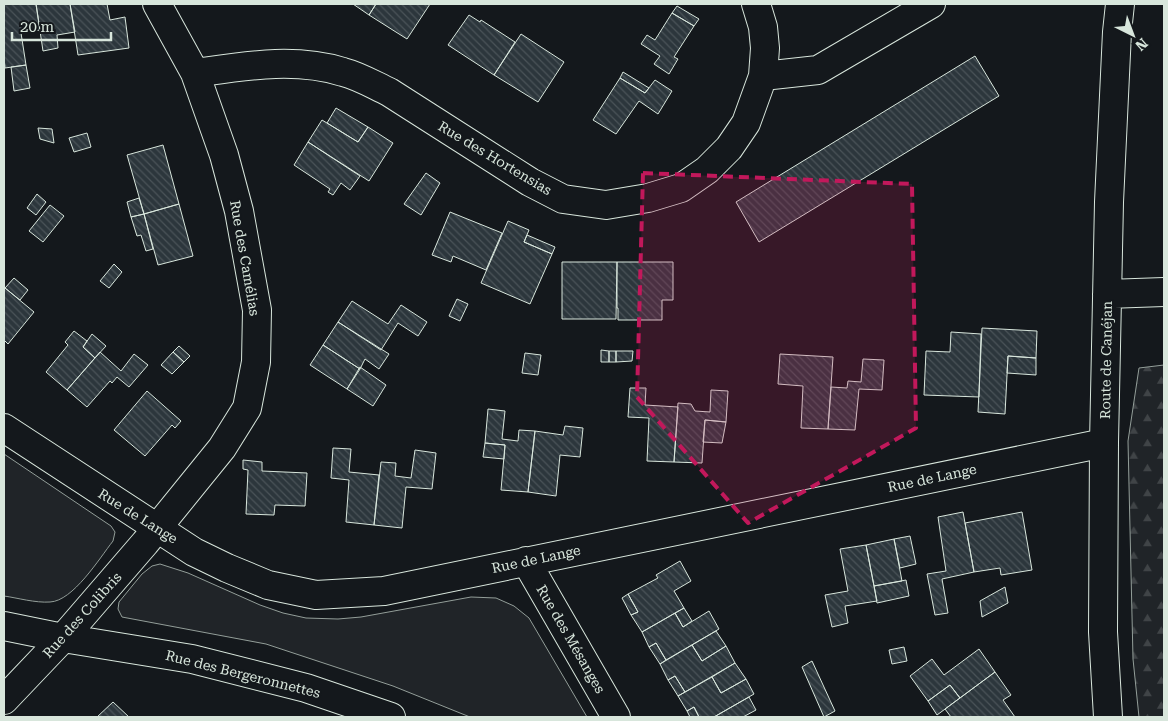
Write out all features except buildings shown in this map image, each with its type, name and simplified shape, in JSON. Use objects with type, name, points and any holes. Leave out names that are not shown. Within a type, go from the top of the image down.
[{"type":"street","name":"Rue des Camélias","points":[[157,4],[195,73],[224,155],[239,211],[257,310],[256,362],[247,408],[222,448],[157,528]]},
{"type":"street","name":"Rue des Hortensias","points":[[195,73],[263,63],[300,63],[343,72],[389,92],[530,182],[563,198],[606,205],[648,198],[681,188],[707,170],[729,148],[746,123],[763,76],[765,48],[763,27],[756,4]]},
{"type":"street","points":[[763,76],[818,70],[931,4]]},
{"type":"street","name":"Route de Canéjan","points":[[1108,717],[1103,632],[1104,443],[1110,182],[1120,4]]},
{"type":"street","points":[[1107,294],[1164,292]]},
{"type":"street","name":"Rue de Lange","points":[[4,428],[194,552],[268,585],[316,595],[384,592],[526,561],[1104,443]]},
{"type":"street","name":"Rue des Colibris","points":[[4,700],[62,638],[157,528]]},
{"type":"street","name":"Rue des Mésanges","points":[[526,561],[616,717]]},
{"type":"street","name":"Rue des Bergeronnettes","points":[[4,626],[62,638],[192,659],[306,688],[391,717]]},
{"type":"highlighted area","points":[[643,173],[912,184],[916,428],[748,523],[637,397]]},
{"type":"green space","points":[[1164,365],[1164,717],[1139,717],[1133,659],[1128,441],[1139,368]]},
{"type":"green space","points":[[4,454],[111,526],[115,532],[113,541],[85,578],[68,595],[59,600],[38,602],[4,596]]},
{"type":"green space","points":[[160,564],[188,573],[260,605],[306,618],[338,619],[361,617],[471,597],[496,598],[514,606],[529,618],[587,717],[470,717],[393,686],[266,644],[122,617],[118,609],[119,602],[142,574],[152,566]]}]
